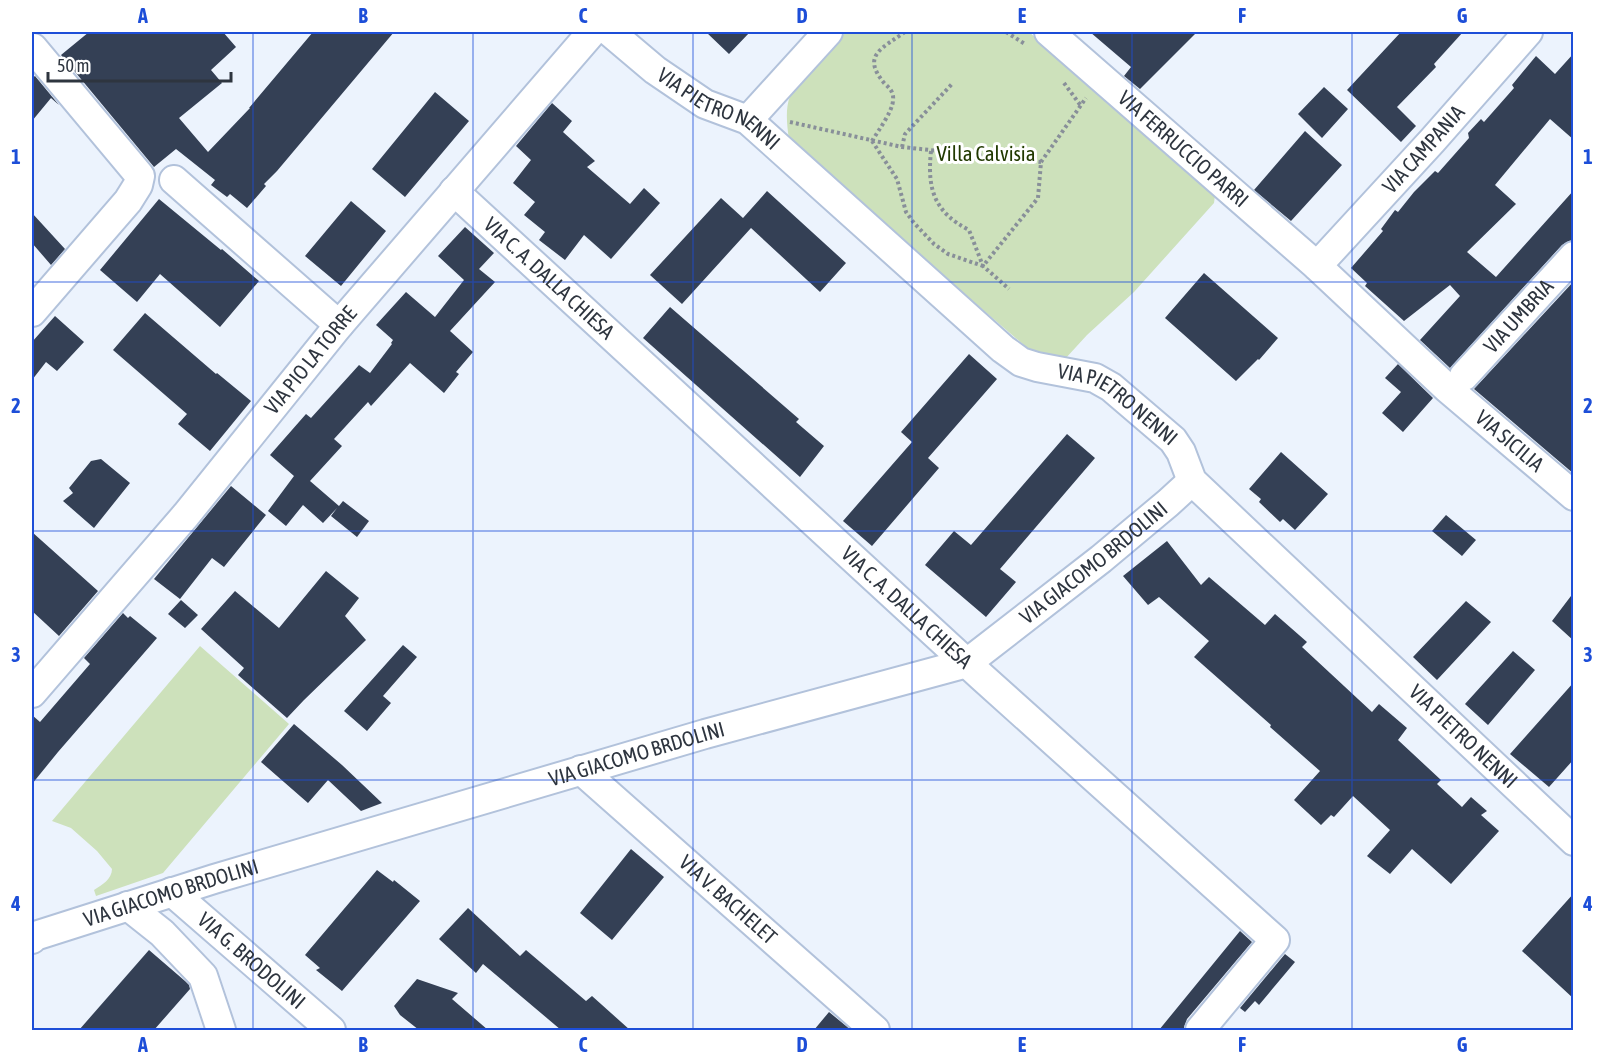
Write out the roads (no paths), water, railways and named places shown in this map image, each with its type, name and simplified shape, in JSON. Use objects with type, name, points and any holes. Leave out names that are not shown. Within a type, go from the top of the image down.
[{"type":"street","name":"VIA PIO LA TORRE","points":[[38,672],[186,514],[339,325],[592,32]]},
{"type":"street","name":"VIA PIETRO NENNI","points":[[610,32],[655,70],[705,104],[747,120],[1003,349],[1021,362],[1095,378],[1111,387],[1173,440],[1181,452],[1192,481],[1574,841]]},
{"type":"street","points":[[747,120],[828,32]]},
{"type":"street","name":"VIA FERRUCCIO PARRI","points":[[1049,32],[1317,266],[1456,382]]},
{"type":"street","name":"VIA CAMPANIA","points":[[1317,266],[1528,32]]},
{"type":"street","points":[[32,45],[140,176],[138,185],[128,201],[32,312]]},
{"type":"street","points":[[174,180],[339,325]]},
{"type":"street","name":"VIA C. A. DALLA CHIESA","points":[[454,191],[967,663],[1275,940],[1200,1030]]},
{"type":"street","name":"VIA UMBRIA","points":[[1456,382],[1574,256]]},
{"type":"street","name":"VIA SICILIA","points":[[1456,382],[1574,496]]},
{"type":"street","name":"VIA GIACOMO BRDOLINI","points":[[32,939],[35,936],[164,894],[581,770],[967,663],[1101,559],[1192,481]]},
{"type":"street","name":"VIA V. BACHELET","points":[[581,770],[875,1030]]},
{"type":"street","points":[[164,894],[276,1000]]},
{"type":"street","name":"VIA G. BRODOLINI","points":[[164,894],[331,1030]]},
{"type":"street","points":[[128,906],[162,933],[203,976],[221,1030]]},
{"type":"park label","name":"Villa Calvisia","points":[[986,154]]}]
